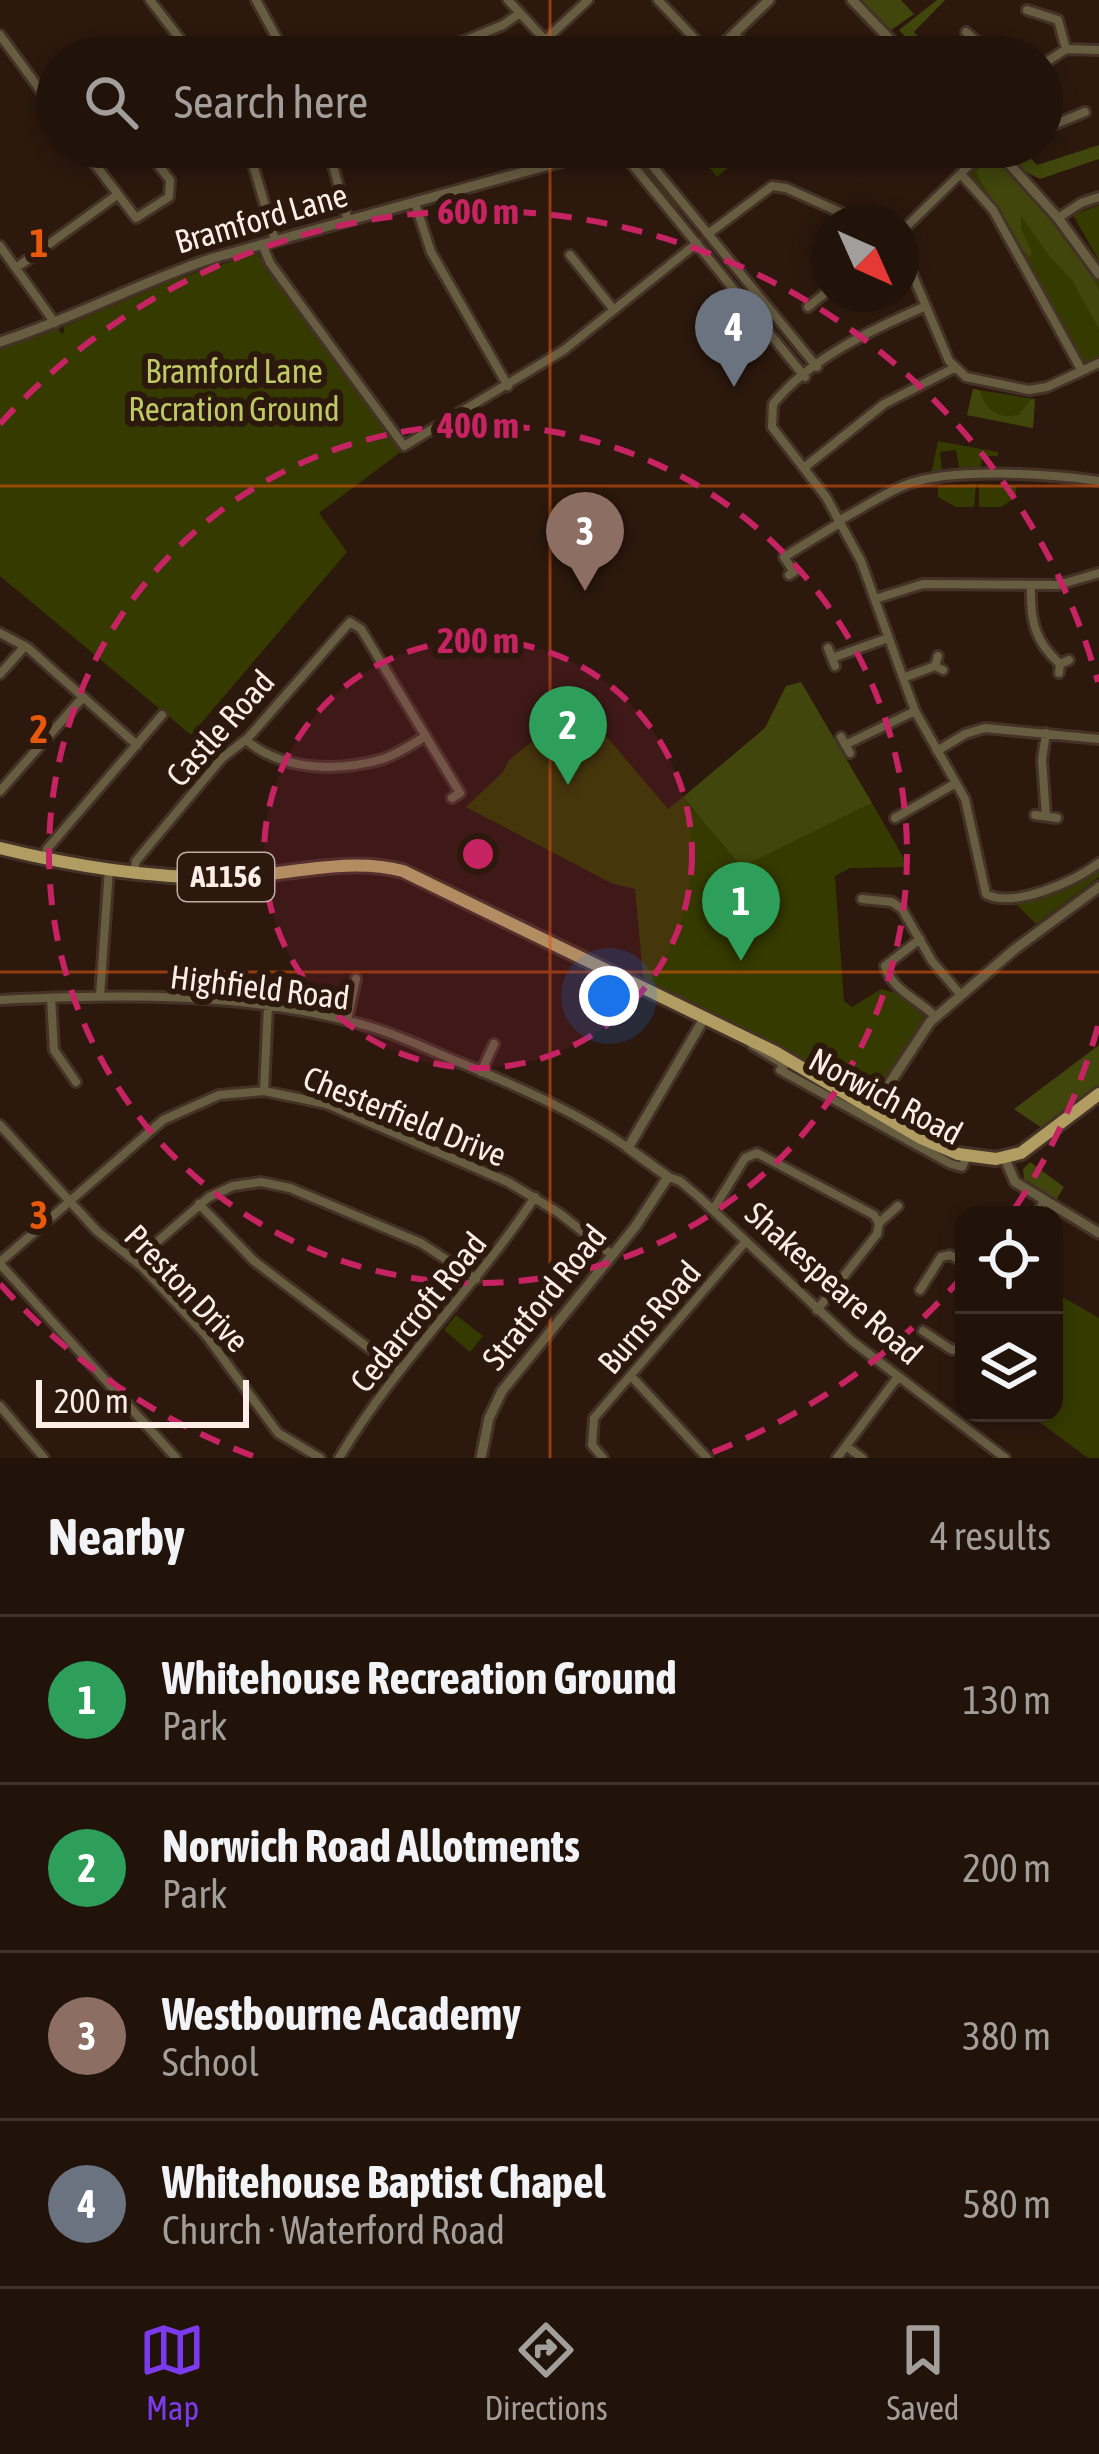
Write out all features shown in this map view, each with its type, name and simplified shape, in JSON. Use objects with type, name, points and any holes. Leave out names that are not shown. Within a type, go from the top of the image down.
[{"type":"main road","name":"Norwich Road","points":[[0,848],[134,872],[239,877],[362,865],[404,871],[744,1037],[938,1147],[967,1156],[1005,1159]]},
{"type":"main road","points":[[1005,1159],[1042,1141],[1099,1094]]},
{"type":"street","points":[[150,0],[178,36]]},
{"type":"street","points":[[256,0],[276,36]]},
{"type":"street","points":[[508,0],[541,36]]},
{"type":"street","points":[[734,34],[769,0]]},
{"type":"street","points":[[851,0],[886,36]]},
{"type":"street","points":[[549,36],[582,2]]},
{"type":"street","points":[[666,2],[694,36]]},
{"type":"street","points":[[1034,7],[1060,23],[1066,49]]},
{"type":"street","points":[[478,36],[520,13]]},
{"type":"street","points":[[964,30],[971,36]]},
{"type":"street","points":[[0,35],[36,84]]},
{"type":"street","points":[[1063,51],[1099,50]]},
{"type":"street","points":[[1063,119],[1085,112]]},
{"type":"street","points":[[97,168],[136,218],[169,197],[172,188],[160,168]]},
{"type":"street","points":[[254,168],[275,240]]},
{"type":"street","points":[[334,168],[348,221]]},
{"type":"street","name":"Bramford Lane","points":[[0,343],[171,272],[540,168]]},
{"type":"street","points":[[630,168],[805,376]]},
{"type":"street","points":[[654,168],[817,367]]},
{"type":"street","points":[[919,215],[968,168]]},
{"type":"street","points":[[1011,168],[1058,218],[1099,274]]},
{"type":"street","points":[[961,174],[993,211],[1083,371]]},
{"type":"street","points":[[707,234],[772,186],[822,204]]},
{"type":"street","points":[[16,268],[117,195]]},
{"type":"street","points":[[1058,218],[1099,197]]},
{"type":"street","points":[[415,203],[434,258],[508,386]]},
{"type":"street","points":[[675,217],[686,208]]},
{"type":"street","points":[[262,244],[270,263],[404,446],[578,341],[697,243]]},
{"type":"street","points":[[0,245],[55,322]]},
{"type":"street","points":[[570,255],[615,310]]},
{"type":"street","points":[[719,270],[730,261]]},
{"type":"street","points":[[919,289],[954,368],[966,377],[1029,390],[1047,388],[1099,363]]},
{"type":"street","points":[[926,306],[862,334],[778,398],[771,415],[775,431],[841,521],[915,711],[971,818],[984,890],[996,899],[1052,889],[1074,881],[1099,863]]},
{"type":"street","points":[[805,467],[884,404],[954,368]]},
{"type":"street","points":[[789,575],[794,572],[784,556],[892,490],[931,477],[964,474],[1099,481]]},
{"type":"street","points":[[875,599],[923,584],[1065,584],[1099,573]]},
{"type":"street","points":[[1031,586],[1036,635],[1062,666]]},
{"type":"street","name":"Castle Road","points":[[134,872],[136,861],[219,761],[245,740],[350,622],[361,629],[426,736]]},
{"type":"street","points":[[0,633],[25,646],[137,745]]},
{"type":"street","points":[[831,657],[888,638]]},
{"type":"street","points":[[0,674],[25,646]]},
{"type":"street","points":[[903,677],[939,664]]},
{"type":"street","points":[[0,791],[83,697]]},
{"type":"street","points":[[846,745],[915,711]]},
{"type":"street","points":[[44,858],[162,715]]},
{"type":"street","points":[[938,751],[964,734],[985,728],[1099,739]]},
{"type":"street","points":[[1046,733],[1042,760],[1046,816]]},
{"type":"street","points":[[245,740],[275,760],[304,766],[379,760],[426,736],[460,793],[452,798]]},
{"type":"street","points":[[895,818],[956,783]]},
{"type":"street","points":[[100,996],[109,869]]},
{"type":"street","points":[[872,1110],[912,1044],[935,1017],[1099,887]]},
{"type":"street","points":[[862,899],[898,904],[937,969],[960,994]]},
{"type":"street","points":[[920,939],[885,966],[886,972],[935,1017]]},
{"type":"street","points":[[347,1020],[356,979]]},
{"type":"street","name":"Highfield Road","points":[[0,1000],[100,996],[268,1006],[347,1020],[581,1116],[628,1148]]},
{"type":"street","points":[[51,998],[54,1050],[76,1082]]},
{"type":"street","points":[[264,1091],[268,1006]]},
{"type":"street","points":[[628,1148],[705,1017]]},
{"type":"street","points":[[481,1072],[494,1044]]},
{"type":"street","name":"Norwich Road","points":[[782,1059],[780,1070],[951,1164],[962,1167],[967,1156]]},
{"type":"street","name":"Chesterfield Drive","points":[[0,1263],[137,1138],[171,1114],[219,1094],[264,1091],[327,1104],[535,1197],[612,1255]]},
{"type":"street","name":"Preston Drive","points":[[0,1125],[216,1347],[278,1433],[320,1458]]},
{"type":"street","name":"Shakespeare Road","points":[[628,1148],[680,1181],[897,1378],[1005,1458]]},
{"type":"street","points":[[713,1210],[745,1158],[757,1153],[879,1223]]},
{"type":"street","points":[[1005,1159],[1016,1183],[1099,1233]]},
{"type":"street","name":"Stratford Road","points":[[481,1458],[489,1418],[502,1391],[668,1177]]},
{"type":"street","points":[[135,1261],[199,1204],[242,1184],[283,1185],[422,1243],[476,1279]]},
{"type":"street","name":"Cedarcroft Road","points":[[339,1458],[399,1371],[476,1279],[535,1197]]},
{"type":"street","points":[[1041,1206],[1044,1199]]},
{"type":"street","points":[[199,1204],[263,1269],[399,1371]]},
{"type":"street","points":[[818,1310],[877,1234],[879,1223],[898,1206]]},
{"type":"street","name":"Burns Road","points":[[603,1458],[593,1448],[592,1426],[746,1241]]},
{"type":"street","points":[[920,1290],[941,1257],[955,1258]]},
{"type":"street","points":[[0,1263],[176,1458]]},
{"type":"street","points":[[923,1331],[955,1348]]},
{"type":"street","points":[[631,1376],[707,1458]]},
{"type":"street","points":[[838,1458],[897,1378]]},
{"type":"street","points":[[0,1406],[44,1458]]},
{"type":"street","points":[[846,1446],[862,1458]]},
{"type":"green space","points":[[860,0],[901,0],[914,14],[890,31]]},
{"type":"green space","points":[[937,0],[945,0],[914,32],[918,36],[905,36],[899,30]]},
{"type":"green space","points":[[1099,145],[1099,159],[1040,179],[1021,168],[1063,168],[1063,157]]},
{"type":"green space","points":[[640,168],[650,168],[678,202],[677,208],[671,208]]},
{"type":"green space","points":[[979,168],[1003,168],[1052,221],[1093,277],[1099,291],[1099,329],[1072,280],[1021,216],[1030,257],[1023,251],[976,173]]},
{"type":"green space","points":[[1007,168],[1055,221],[1099,281],[1099,360],[1089,364],[1081,360],[998,214],[970,180],[969,170]]},
{"type":"green space","points":[[1099,205],[1099,261],[1073,215]]},
{"type":"green space","name":"Bramford Lane Recration Ground","points":[[257,253],[402,451],[319,513],[347,552],[191,735],[0,576],[0,347],[58,329],[62,334],[63,327],[173,280]]},
{"type":"green space","points":[[973,389],[1035,399],[1033,428],[967,415]]},
{"type":"green space","points":[[973,389],[1004,416],[1019,415],[1035,399],[1033,428],[967,415]]},
{"type":"green space","points":[[938,441],[998,452],[998,456],[982,456],[981,468],[1005,470],[956,472],[956,450],[940,452],[946,470],[931,474]]},
{"type":"green space","points":[[976,484],[974,507],[956,507],[938,497],[938,486]]},
{"type":"green space","points":[[979,484],[1016,486],[1016,497],[1001,507],[979,507]]},
{"type":"green space","points":[[801,682],[872,803],[741,867],[683,797],[765,728],[786,686]]},
{"type":"green space","points":[[579,704],[668,809],[683,797],[740,866],[872,803],[909,867],[850,868],[835,876],[844,1001],[852,1007],[881,989],[900,994],[930,1022],[872,1110],[644,987],[635,889],[611,883],[466,807],[503,772],[509,760]]},
{"type":"green space","points":[[1099,866],[1099,877],[1036,924],[1013,901],[1068,889]]},
{"type":"green space","points":[[1099,1045],[1099,1086],[1043,1129],[1014,1109]]},
{"type":"green space","points":[[1030,1162],[1064,1187],[1056,1200],[1024,1179],[1023,1169]]},
{"type":"green space","points":[[1063,1297],[1099,1318],[1099,1458],[1088,1458],[1039,1422],[1063,1422]]},
{"type":"green space","points":[[456,1315],[483,1336],[470,1352],[444,1330]]},
{"type":"place","name":"Whitehouse Baptist Chapel","points":[[734,387]]},
{"type":"place","name":"Westbourne Academy","points":[[585,591]]},
{"type":"place","name":"Norwich Road Allotments","points":[[568,785]]},
{"type":"place","name":"Whitehouse Recreation Ground","points":[[741,961]]}]
